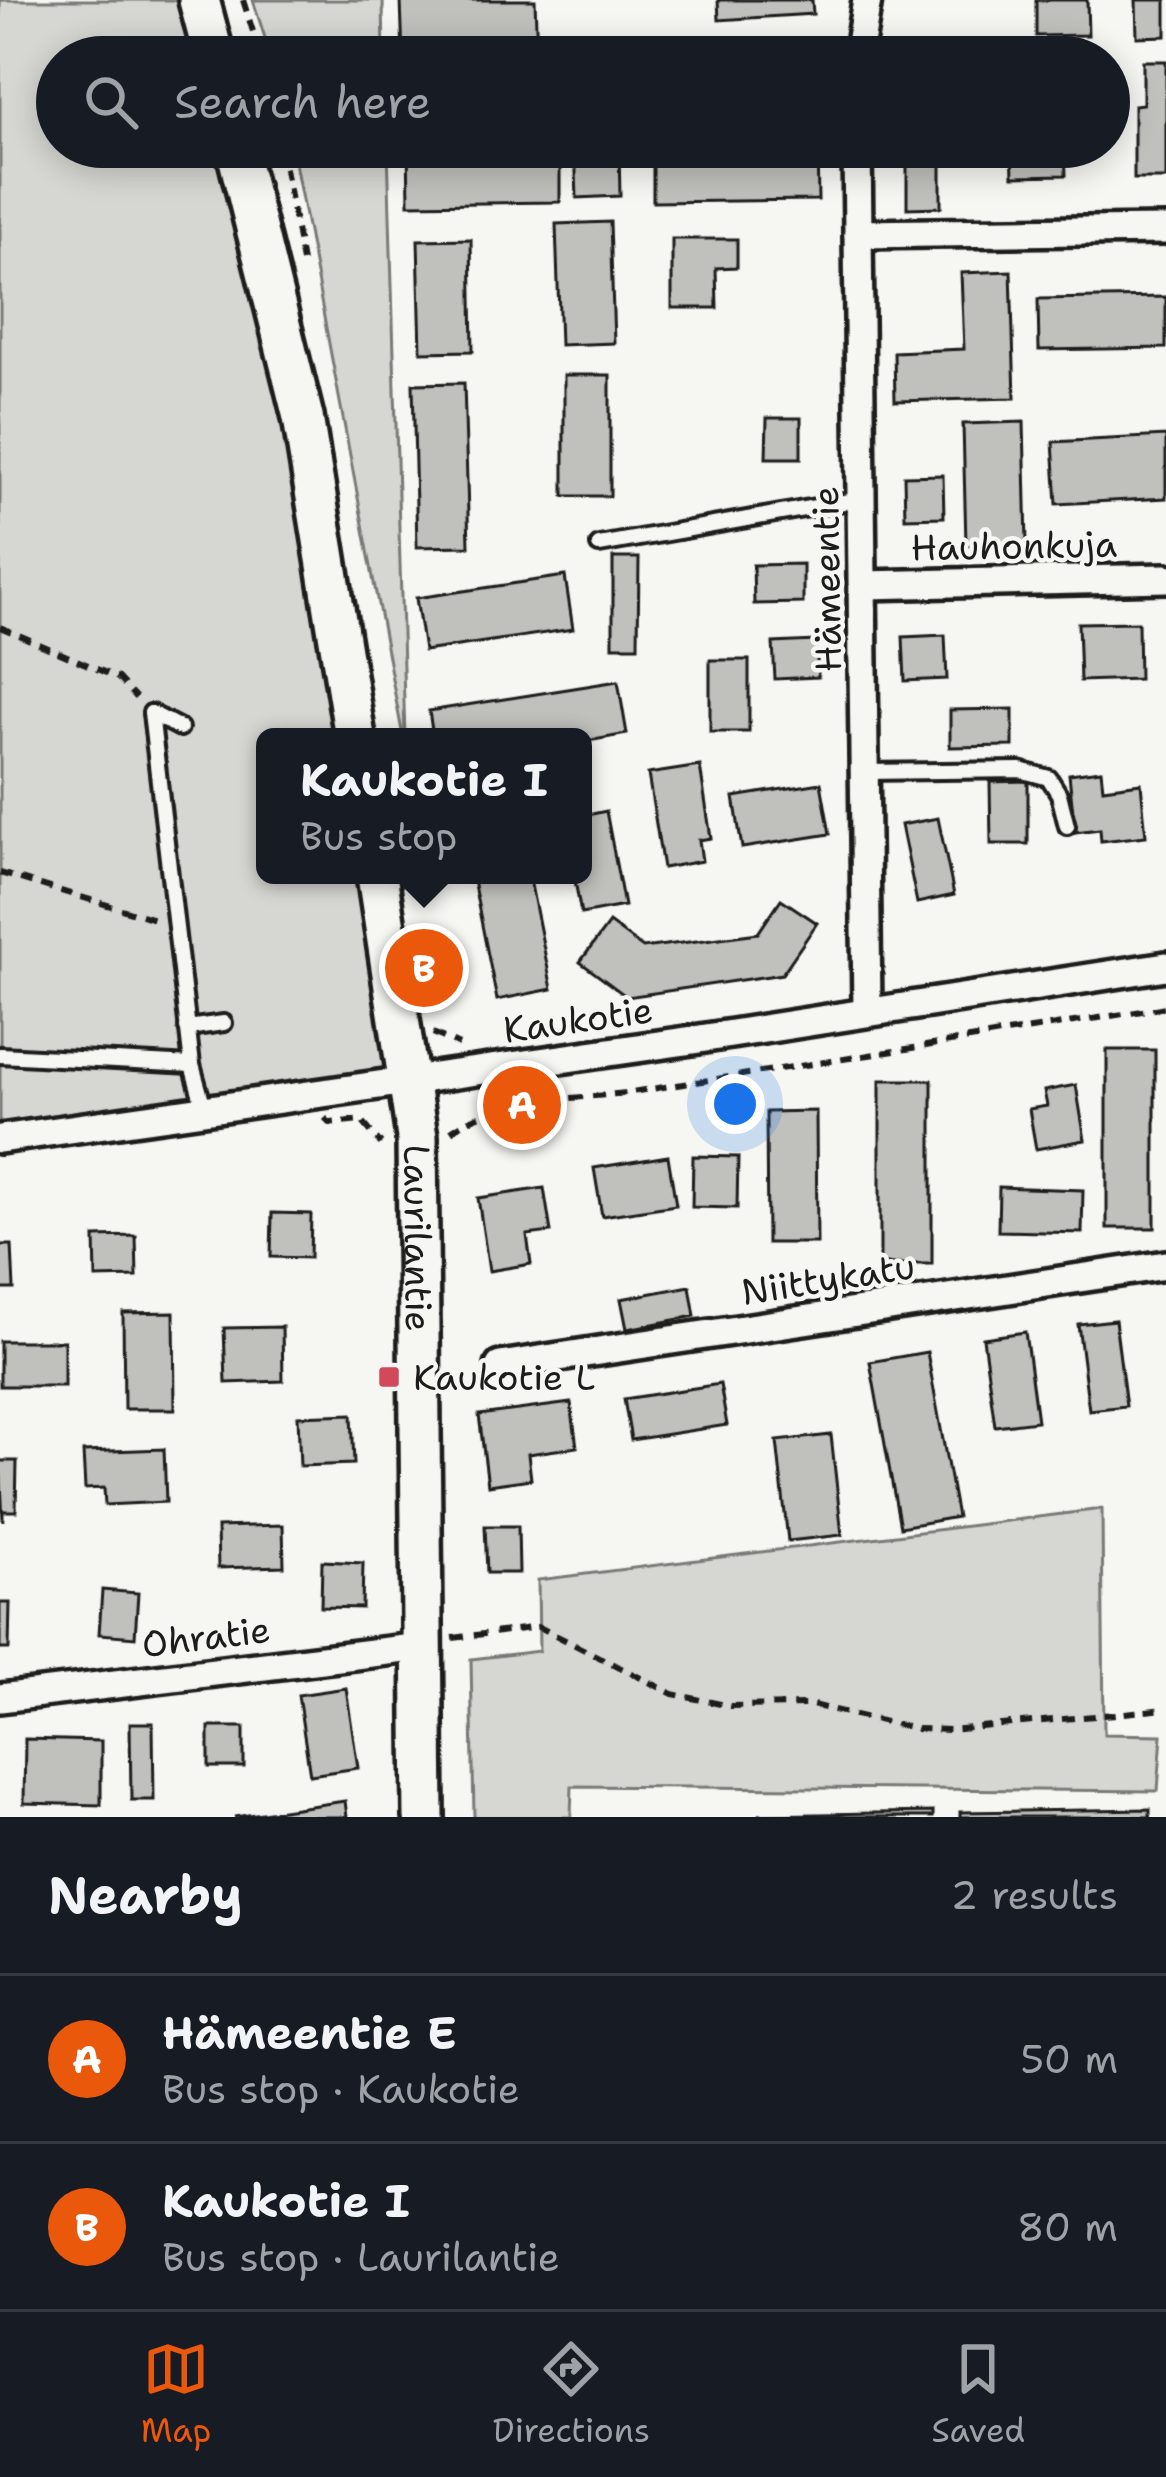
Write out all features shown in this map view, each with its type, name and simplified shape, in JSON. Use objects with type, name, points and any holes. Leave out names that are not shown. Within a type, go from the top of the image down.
[{"type":"street","points":[[200,0],[209,36]]},
{"type":"street","points":[[862,36],[868,0]]},
{"type":"street","points":[[241,168],[303,417],[354,728]]},
{"type":"street","name":"Hämeentie","points":[[857,168],[867,1011]]},
{"type":"street","points":[[858,234],[1166,230]]},
{"type":"street","name":"Hauhonkuja","points":[[864,585],[1166,578]]},
{"type":"street","name":"Laurilantie","points":[[378,884],[411,1081],[399,1138],[435,1643],[424,1817]]},
{"type":"street","name":"Kaukotie","points":[[0,1139],[1166,967]]},
{"type":"street","name":"Niittykatu","points":[[500,1366],[1166,1264]]},
{"type":"street","name":"Ohratie","points":[[0,1699],[435,1643]]},
{"type":"lane","points":[[599,545],[861,499]]},
{"type":"lane","points":[[151,713],[181,728]]},
{"type":"lane","points":[[151,713],[192,1065],[205,1111]]},
{"type":"lane","points":[[865,772],[1020,770],[1049,778],[1059,794],[1067,826]]},
{"type":"lane","points":[[187,1028],[224,1023]]},
{"type":"lane","points":[[0,1055],[192,1065]]},
{"type":"path","points":[[243,0],[254,36]]},
{"type":"path","points":[[0,627],[118,678],[151,713]]},
{"type":"path","points":[[0,873],[174,925]]},
{"type":"path","points":[[399,1138],[446,1134],[470,1117],[522,1105],[632,1093],[1166,1007]]},
{"type":"path","points":[[435,1643],[539,1628],[673,1694],[730,1706],[812,1705],[916,1729],[950,1730],[1166,1709]]},
{"type":"shaded area","points":[[0,0],[199,0],[208,36],[36,36],[36,168],[240,168],[353,728],[256,728],[256,884],[378,884],[411,1081],[0,1139]]},
{"type":"shaded area","points":[[253,0],[383,0],[384,36],[264,36]]},
{"type":"shaded area","points":[[296,168],[389,168],[401,728]]},
{"type":"shaded area","points":[[1102,1509],[1104,1734],[1162,1735],[1158,1791],[572,1786],[571,1817],[474,1817],[471,1659],[539,1651],[538,1580]]},
{"type":"building","points":[[401,0],[535,0],[536,36],[402,36]]},
{"type":"building","points":[[718,0],[812,0],[813,14],[719,20]]},
{"type":"building","points":[[1036,0],[1087,0],[1088,35],[1036,36]]},
{"type":"building","points":[[1136,0],[1166,0],[1166,36],[1137,37]]},
{"type":"building","points":[[1143,61],[1166,61],[1166,179],[1134,179],[1134,105],[1143,104]]},
{"type":"building","points":[[408,168],[560,168],[560,202],[409,204]]},
{"type":"building","points":[[576,168],[619,168],[620,196],[577,198]]},
{"type":"building","points":[[653,168],[817,168],[818,200],[653,202]]},
{"type":"building","points":[[907,168],[941,168],[941,207],[907,208]]},
{"type":"building","points":[[1013,168],[1066,168],[1066,175],[1013,176]]},
{"type":"building","points":[[610,222],[614,343],[560,345],[556,224]]},
{"type":"building","points":[[471,239],[473,351],[421,352],[418,240]]},
{"type":"building","points":[[672,239],[737,239],[737,267],[716,268],[717,308],[672,308]]},
{"type":"building","points":[[1011,271],[1015,398],[895,401],[894,352],[964,349],[961,273]]},
{"type":"building","points":[[1166,297],[1166,348],[1039,350],[1038,299]]},
{"type":"building","points":[[564,375],[610,375],[610,496],[564,496]]},
{"type":"building","points":[[464,383],[469,546],[417,547],[413,384]]},
{"type":"building","points":[[767,418],[801,418],[801,458],[766,458]]},
{"type":"building","points":[[1024,422],[1027,544],[966,545],[963,424]]},
{"type":"building","points":[[1166,436],[1166,498],[1057,504],[1053,442]]},
{"type":"building","points":[[943,475],[944,517],[905,518],[904,476]]},
{"type":"building","points":[[613,558],[639,558],[638,646],[613,646]]},
{"type":"building","points":[[803,564],[803,603],[754,604],[753,565]]},
{"type":"building","points":[[565,576],[573,629],[424,651],[416,598]]},
{"type":"building","points":[[1138,622],[1139,679],[1080,681],[1078,623]]},
{"type":"building","points":[[945,635],[947,679],[905,681],[903,637]]},
{"type":"building","points":[[816,641],[818,677],[775,679],[773,643]]},
{"type":"building","points":[[710,660],[749,660],[749,732],[710,732]]},
{"type":"building","points":[[618,681],[627,734],[592,740],[592,728],[432,728],[429,711]]},
{"type":"building","points":[[1013,709],[1013,746],[950,747],[950,710]]},
{"type":"building","points":[[700,766],[711,838],[699,840],[702,861],[663,868],[648,774]]},
{"type":"building","points":[[1101,770],[1103,788],[1141,783],[1146,836],[1101,841],[1100,829],[1075,832],[1069,774]]},
{"type":"building","points":[[1028,781],[1028,844],[991,844],[990,782]]},
{"type":"building","points":[[821,783],[830,834],[742,848],[734,797]]},
{"type":"building","points":[[606,811],[624,906],[581,914],[576,884],[592,884],[592,814]]},
{"type":"building","points":[[938,818],[954,895],[917,903],[901,825]]},
{"type":"building","points":[[474,884],[531,884],[552,989],[497,1000]]},
{"type":"building","points":[[781,899],[817,923],[782,974],[627,997],[580,962],[609,923],[643,948],[758,933]]},
{"type":"building","points":[[1107,1050],[1155,1050],[1155,1228],[1107,1228]]},
{"type":"building","points":[[880,1080],[932,1080],[932,1264],[880,1264]]},
{"type":"building","points":[[1076,1085],[1085,1140],[1036,1149],[1029,1109],[1047,1106],[1044,1091]]},
{"type":"building","points":[[816,1111],[817,1243],[767,1243],[766,1112]]},
{"type":"building","points":[[668,1156],[676,1205],[602,1216],[594,1168]]},
{"type":"building","points":[[693,1156],[738,1157],[737,1208],[692,1207]]},
{"type":"building","points":[[999,1187],[1083,1190],[1082,1233],[998,1231]]},
{"type":"building","points":[[544,1188],[551,1232],[527,1235],[531,1264],[489,1271],[478,1198]]},
{"type":"building","points":[[272,1213],[311,1214],[310,1258],[271,1257]]},
{"type":"building","points":[[136,1236],[137,1277],[96,1278],[95,1237]]},
{"type":"building","points":[[0,1245],[12,1245],[14,1289],[0,1289]]},
{"type":"building","points":[[690,1286],[695,1316],[627,1329],[621,1299]]},
{"type":"building","points":[[174,1312],[175,1409],[124,1409],[123,1313]]},
{"type":"building","points":[[1115,1320],[1126,1406],[1089,1410],[1078,1324]]},
{"type":"building","points":[[282,1327],[283,1381],[226,1383],[224,1328]]},
{"type":"building","points":[[1025,1332],[1037,1421],[995,1426],[983,1338]]},
{"type":"building","points":[[0,1341],[64,1341],[64,1386],[0,1386]]},
{"type":"building","points":[[927,1352],[957,1517],[900,1527],[870,1362]]},
{"type":"building","points":[[720,1384],[727,1425],[631,1440],[624,1399]]},
{"type":"building","points":[[571,1403],[577,1447],[528,1454],[531,1479],[488,1485],[479,1415]]},
{"type":"building","points":[[352,1414],[354,1464],[300,1466],[298,1416]]},
{"type":"building","points":[[831,1435],[842,1535],[788,1541],[777,1441]]},
{"type":"building","points":[[164,1449],[166,1502],[105,1505],[104,1488],[85,1489],[83,1452]]},
{"type":"building","points":[[0,1461],[17,1461],[16,1511],[3,1511],[3,1521]]},
{"type":"building","points":[[283,1525],[284,1566],[218,1568],[217,1527]]},
{"type":"building","points":[[485,1526],[518,1526],[519,1573],[487,1573]]},
{"type":"building","points":[[322,1561],[363,1563],[362,1608],[321,1607]]},
{"type":"building","points":[[102,1590],[138,1593],[135,1637],[99,1634]]},
{"type":"building","points":[[0,1603],[10,1603],[9,1649],[0,1649]]},
{"type":"building","points":[[346,1688],[358,1768],[310,1775],[298,1695]]},
{"type":"building","points":[[130,1723],[153,1723],[154,1800],[131,1800]]},
{"type":"building","points":[[209,1727],[244,1727],[244,1767],[209,1767]]},
{"type":"building","points":[[25,1739],[101,1741],[101,1805],[24,1803]]},
{"type":"building","points":[[345,1801],[347,1817],[234,1817]]},
{"type":"building","points":[[1150,1809],[1150,1817],[960,1817],[960,1812]]},
{"type":"building","points":[[933,1812],[933,1817],[759,1817],[759,1815]]},
{"type":"place","name":"Kaukotie I","points":[[424,968]]},
{"type":"place","name":"Hämeentie E","points":[[522,1105]]},
{"type":"place","name":"Kaukotie L","points":[[389,1377]]}]
